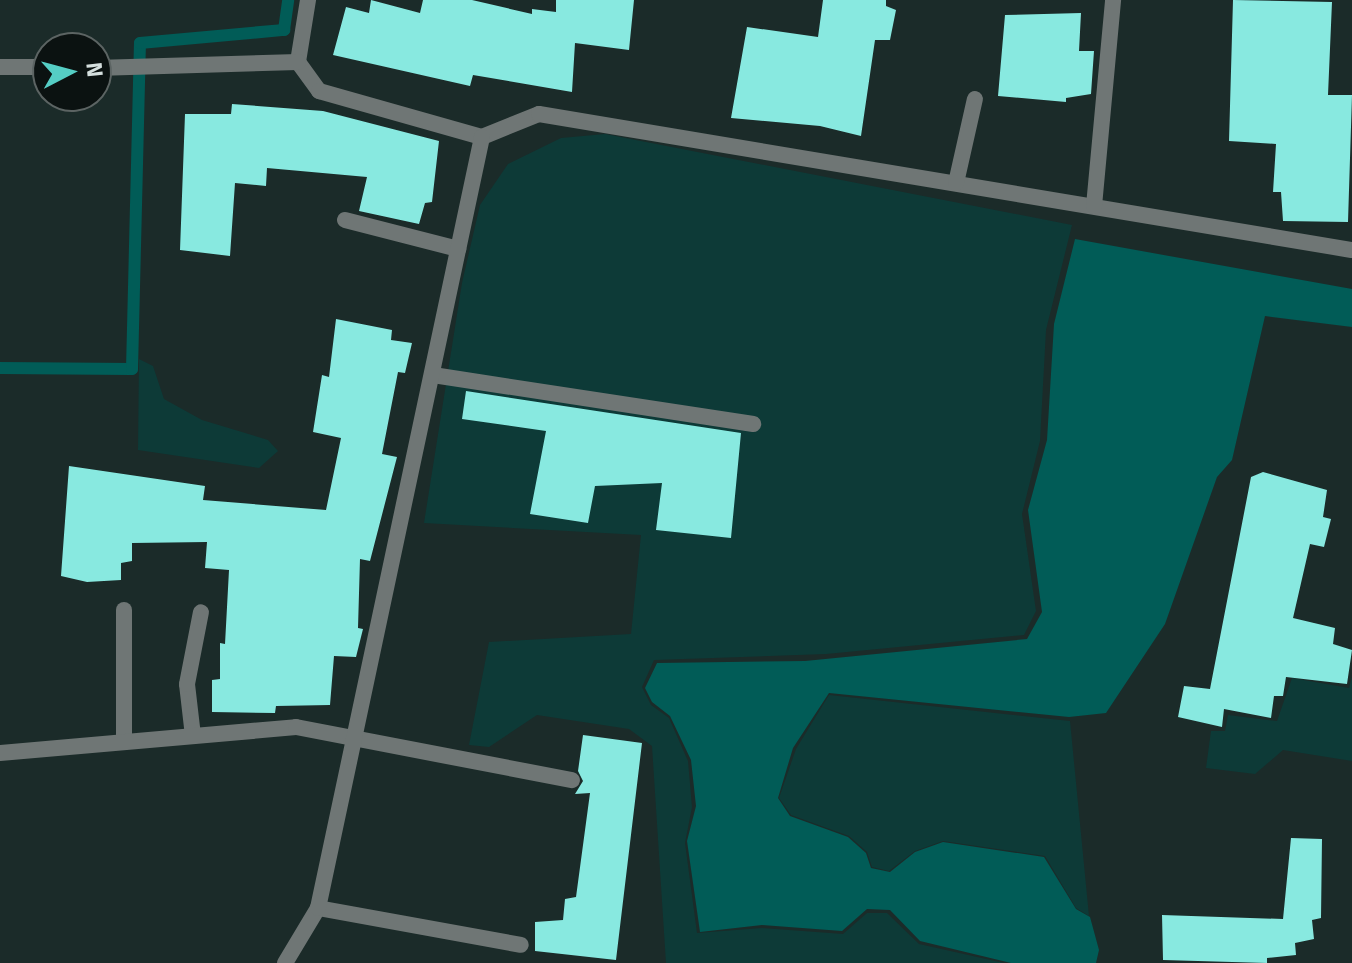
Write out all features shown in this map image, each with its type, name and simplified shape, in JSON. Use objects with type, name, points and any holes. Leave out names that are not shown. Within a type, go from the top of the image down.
[{"type":"street","points":[[308,0],[298,62],[319,91],[482,137],[539,114],[1352,250]]},
{"type":"street","points":[[1094,206],[1113,0]]},
{"type":"street","points":[[112,68],[298,62]]},
{"type":"street","points":[[0,67],[32,67]]},
{"type":"street","points":[[956,183],[975,99]]},
{"type":"street","points":[[285,963],[318,908],[482,137]]},
{"type":"street","points":[[345,220],[458,249]]},
{"type":"street","points":[[433,375],[753,424]]},
{"type":"street","points":[[124,610],[124,742]]},
{"type":"street","points":[[193,736],[187,684],[201,612]]},
{"type":"street","points":[[0,753],[296,727],[572,780]]},
{"type":"street","points":[[318,908],[521,945]]},
{"type":"shaded area","points":[[605,134],[1072,225],[1046,330],[1040,441],[1022,514],[1036,611],[1024,635],[826,654],[654,660],[642,687],[651,705],[669,718],[688,761],[692,807],[685,843],[697,933],[762,928],[843,934],[867,913],[887,913],[919,944],[1004,963],[666,963],[652,746],[629,729],[537,715],[489,747],[469,745],[489,642],[631,634],[641,535],[424,523],[462,283],[480,205],[508,164],[561,138]]},
{"type":"shaded area","points":[[1075,239],[1352,289],[1352,327],[1265,316],[1232,460],[1217,477],[1165,624],[1106,713],[1069,717],[829,693],[793,748],[778,798],[790,816],[848,837],[866,853],[871,868],[890,872],[915,852],[943,842],[1044,857],[1076,909],[1090,917],[1099,950],[1096,963],[1011,963],[920,941],[890,910],[867,909],[842,931],[762,925],[700,932],[687,841],[696,806],[691,760],[670,716],[652,702],[645,688],[657,663],[805,661],[1027,639],[1042,612],[1028,510],[1047,440],[1054,324]]},
{"type":"shaded area","points":[[139,359],[153,366],[164,399],[202,420],[268,440],[278,451],[259,468],[138,450]]},
{"type":"shaded area","points":[[1352,677],[1352,761],[1283,750],[1255,774],[1206,768],[1211,731],[1225,731],[1228,715],[1277,721],[1292,678],[1349,688]]},
{"type":"shaded area","points":[[829,695],[1070,721],[1089,916],[1076,908],[1045,856],[943,841],[915,851],[889,871],[872,867],[867,852],[849,836],[791,815],[779,798],[796,749]]},
{"type":"building","points":[[371,0],[420,13],[423,0],[472,0],[532,14],[532,9],[556,12],[556,0],[634,0],[629,50],[575,43],[572,92],[473,75],[470,86],[333,55],[346,7],[369,13]]},
{"type":"building","points":[[823,0],[886,0],[886,6],[896,10],[890,40],[875,40],[861,136],[820,126],[731,118],[747,27],[818,37]]},
{"type":"building","points":[[1233,0],[1332,2],[1328,95],[1352,95],[1348,222],[1283,221],[1281,192],[1273,192],[1276,144],[1229,141]]},
{"type":"building","points":[[1081,13],[1079,51],[1094,51],[1091,94],[1066,98],[1066,102],[998,96],[1005,15]]},
{"type":"building","points":[[232,104],[323,111],[439,141],[432,202],[425,203],[419,224],[359,211],[367,177],[267,168],[266,186],[235,183],[230,256],[180,250],[185,114],[231,114]]},
{"type":"building","points":[[336,319],[392,330],[391,340],[412,343],[405,373],[398,372],[382,454],[397,457],[370,561],[360,559],[358,628],[363,629],[356,657],[334,656],[330,705],[276,706],[275,713],[212,712],[212,680],[220,679],[220,643],[225,644],[229,570],[205,568],[207,542],[132,543],[132,561],[121,563],[121,580],[87,582],[61,576],[69,466],[205,486],[203,500],[326,510],[341,438],[313,432],[322,375],[329,377]]},
{"type":"building","points":[[466,391],[741,433],[731,538],[656,530],[662,483],[595,486],[588,523],[530,514],[546,431],[462,419]]},
{"type":"building","points":[[1263,472],[1327,490],[1323,517],[1331,519],[1324,547],[1310,544],[1293,618],[1335,628],[1333,644],[1352,650],[1347,684],[1286,677],[1283,696],[1274,696],[1271,718],[1224,709],[1222,727],[1178,717],[1184,686],[1210,689],[1251,477]]},
{"type":"building","points":[[583,735],[642,743],[616,960],[535,951],[535,922],[563,920],[565,899],[576,897],[590,793],[575,794],[583,781],[578,771]]},
{"type":"building","points":[[1291,838],[1322,839],[1321,918],[1312,920],[1314,939],[1295,943],[1296,955],[1267,958],[1267,963],[1163,960],[1162,915],[1283,919]]},
{"type":"waterway","points":[[0,368],[132,369],[140,43],[284,30],[288,0]]}]
